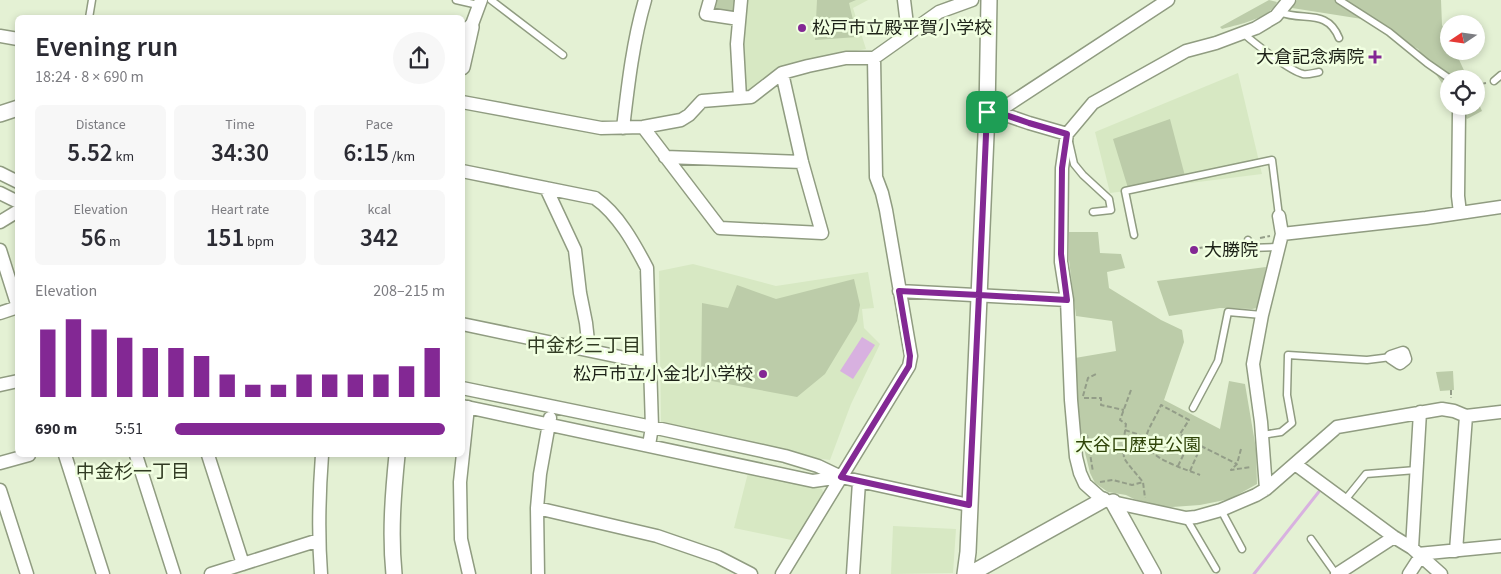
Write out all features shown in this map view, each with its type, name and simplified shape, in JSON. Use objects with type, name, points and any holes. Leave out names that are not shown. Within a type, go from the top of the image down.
[{"type":"street","points":[[623,128],[627,88],[636,38],[646,0]]},
{"type":"street","points":[[710,0],[706,14],[739,19]]},
{"type":"street","points":[[740,98],[737,44],[741,0]]},
{"type":"street","points":[[904,0],[908,33]]},
{"type":"street","points":[[465,103],[601,128],[643,127],[681,120],[689,115],[702,101],[751,97],[782,72],[846,58],[874,58],[939,12],[972,0]]},
{"type":"street","points":[[965,574],[968,552],[979,295],[992,112],[990,0]]},
{"type":"street","points":[[992,112],[1168,0]]},
{"type":"street","points":[[1289,0],[1276,16],[1256,28],[1216,44],[1186,51],[1093,103],[1067,134],[1062,168],[1061,254],[1067,300],[1076,457],[1085,484],[1107,496],[1186,518],[1196,517],[1221,510],[1266,489],[1337,427],[1442,409],[1466,416],[1501,412]]},
{"type":"street","points":[[465,44],[467,29],[479,3]]},
{"type":"street","points":[[0,36],[15,38]]},
{"type":"street","points":[[782,574],[909,366],[910,356],[886,210],[876,177],[874,58]]},
{"type":"street","points":[[643,127],[720,228],[822,233],[802,162],[782,72]]},
{"type":"street","points":[[0,114],[15,109]]},
{"type":"street","points":[[992,112],[1067,134]]},
{"type":"street","points":[[1460,115],[1458,196],[1460,213]]},
{"type":"street","points":[[665,157],[802,162]]},
{"type":"street","points":[[465,172],[595,198],[607,206],[638,251],[647,268],[652,427],[649,445]]},
{"type":"street","points":[[0,174],[15,181]]},
{"type":"street","points":[[546,188],[575,250],[589,350]]},
{"type":"street","points":[[0,193],[15,200]]},
{"type":"street","points":[[1282,234],[1501,207]]},
{"type":"street","points":[[0,222],[15,213]]},
{"type":"street","points":[[1266,489],[1262,435],[1253,364],[1262,315],[1282,234],[1279,216]]},
{"type":"street","points":[[0,250],[15,298]]},
{"type":"street","points":[[899,291],[1067,300]]},
{"type":"street","points":[[0,313],[15,308]]},
{"type":"street","points":[[465,325],[649,363]]},
{"type":"street","points":[[0,385],[15,382]]},
{"type":"street","points":[[465,389],[786,456],[859,482],[969,505]]},
{"type":"street","points":[[465,407],[813,481],[841,477]]},
{"type":"street","points":[[538,574],[537,508],[540,474],[553,407]]},
{"type":"street","points":[[1409,574],[1417,553],[1416,470],[1420,412]]},
{"type":"street","points":[[1456,551],[1466,416]]},
{"type":"street","points":[[0,463],[22,457]]},
{"type":"street","points":[[66,457],[102,574]]},
{"type":"street","points":[[137,457],[174,574]]},
{"type":"street","points":[[209,457],[243,564]]},
{"type":"street","points":[[321,574],[319,540],[322,457]]},
{"type":"street","points":[[394,574],[391,531],[397,457]]},
{"type":"street","points":[[462,457],[461,539],[470,574]]},
{"type":"street","points":[[1295,464],[1417,553],[1441,574]]},
{"type":"street","points":[[854,574],[859,482]]},
{"type":"street","points":[[0,490],[27,574]]},
{"type":"street","points":[[970,574],[1107,496]]},
{"type":"street","points":[[1107,496],[1153,574]]},
{"type":"street","points":[[537,508],[657,536],[718,557],[751,574]]},
{"type":"street","points":[[1336,574],[1394,537]]},
{"type":"street","points":[[1417,553],[1501,546],[1501,537]]},
{"type":"street","points":[[211,574],[319,540]]},
{"type":"lane","points":[[89,15],[92,0]]},
{"type":"lane","points":[[456,0],[479,3]]},
{"type":"lane","points":[[491,0],[563,55]]},
{"type":"lane","points":[[1340,0],[1389,32],[1440,72]]},
{"type":"lane","points":[[1280,12],[1288,15],[1324,19],[1332,25],[1339,38]]},
{"type":"lane","points":[[1242,32],[1290,68],[1302,74],[1319,72]]},
{"type":"lane","points":[[1494,81],[1501,75]]},
{"type":"lane","points":[[1067,134],[1074,164],[1109,199],[1111,210],[1094,212]]},
{"type":"lane","points":[[1134,235],[1125,191],[1272,160],[1279,216]]},
{"type":"lane","points":[[1248,240],[1249,248],[1279,247]]},
{"type":"lane","points":[[1193,408],[1218,361],[1228,312],[1262,315]]},
{"type":"lane","points":[[1262,435],[1281,432],[1292,423],[1287,395],[1288,355],[1367,360],[1391,357]]},
{"type":"lane","points":[[1345,500],[1366,474],[1416,470]]},
{"type":"lane","points":[[1221,510],[1242,549]]},
{"type":"lane","points":[[1186,518],[1216,569]]},
{"type":"lane","points":[[1311,539],[1336,574]]},
{"type":"path","points":[[1096,374],[1088,378],[1083,399],[1101,398],[1101,405],[1124,410]]},
{"type":"path","points":[[1131,390],[1120,420],[1126,424],[1123,446],[1124,458],[1143,482],[1146,502]]},
{"type":"path","points":[[1200,475],[1153,454],[1148,449],[1146,437],[1161,405],[1189,420],[1180,434],[1237,464]]},
{"type":"path","points":[[1125,430],[1146,437]]},
{"type":"path","points":[[1087,435],[1094,474]]},
{"type":"path","points":[[1178,466],[1190,440]]},
{"type":"path","points":[[1190,471],[1201,446]]},
{"type":"path","points":[[1242,449],[1237,464],[1231,470],[1251,467]]},
{"type":"path","points":[[1095,483],[1113,480],[1132,485],[1143,482]]},
{"type":"path","points":[[1099,482],[1107,496]]},
{"type":"shaded area","name":"松戸市立殿平賀小学校","points":[[748,0],[868,0],[853,8],[866,49],[790,64],[766,80],[751,94],[744,94],[741,76]]},
{"type":"shaded area","points":[[1238,73],[1262,174],[1110,193],[1095,132]]},
{"type":"shaded area","name":"松戸市立小金北小学校","points":[[693,264],[776,286],[868,272],[874,308],[862,309],[864,328],[880,344],[851,404],[830,460],[800,456],[661,424],[659,271]]},
{"type":"shaded area","points":[[862,337],[875,345],[853,379],[840,371]]},
{"type":"shaded area","points":[[748,473],[822,489],[824,495],[796,541],[734,528]]},
{"type":"shaded area","points":[[893,526],[956,529],[953,573],[891,574]]},
{"type":"green space","points":[[715,0],[738,0],[736,13],[714,11]]},
{"type":"green space","points":[[817,0],[856,0],[849,3],[857,37],[815,40]]},
{"type":"green space","points":[[1269,0],[1277,2],[1273,8],[1261,17],[1222,29],[1220,27]]},
{"type":"green space","points":[[1297,0],[1441,0],[1440,60],[1459,60],[1464,70],[1440,70],[1440,80],[1418,49],[1362,19],[1292,8]]},
{"type":"green space","points":[[1464,115],[1474,115],[1467,119]]},
{"type":"green space","points":[[1170,119],[1185,176],[1128,188],[1113,139]]},
{"type":"green space","name":"大谷口歴史公園","points":[[1069,232],[1098,232],[1100,253],[1121,254],[1125,268],[1107,272],[1109,288],[1161,320],[1182,330],[1184,342],[1164,400],[1220,429],[1229,381],[1245,384],[1256,449],[1257,484],[1230,499],[1200,505],[1172,507],[1160,506],[1126,495],[1108,492],[1095,483],[1090,473],[1080,432],[1075,358],[1116,351],[1112,321],[1076,316],[1069,260]]},
{"type":"green space","points":[[1266,267],[1258,308],[1252,309],[1220,308],[1169,316],[1157,281]]},
{"type":"green space","points":[[854,279],[860,305],[857,321],[825,374],[797,397],[701,379],[702,303],[728,308],[737,285],[776,299]]},
{"type":"green space","points":[[1453,371],[1454,390],[1440,391],[1436,372]]},
{"type":"waterway","points":[[1254,574],[1321,489]]},
{"type":"place","name":"松戸市立殿平賀小学校","points":[[802,28]]},
{"type":"place","name":"大倉記念病院","points":[[1375,57]]},
{"type":"place","name":"大勝院","points":[[1194,250]]},
{"type":"place","name":"松戸市立小金北小学校","points":[[763,374]]},
{"type":"district","name":"中金杉三丁目","points":[[584,345]]},
{"type":"district","name":"中金杉一丁目","points":[[133,471]]},
{"type":"route","points":[[987,112],[979,295],[899,291],[910,356],[909,366],[841,477],[969,505],[979,295],[1067,300],[1061,262],[1062,168],[1067,134],[997,112],[987,112]]}]
